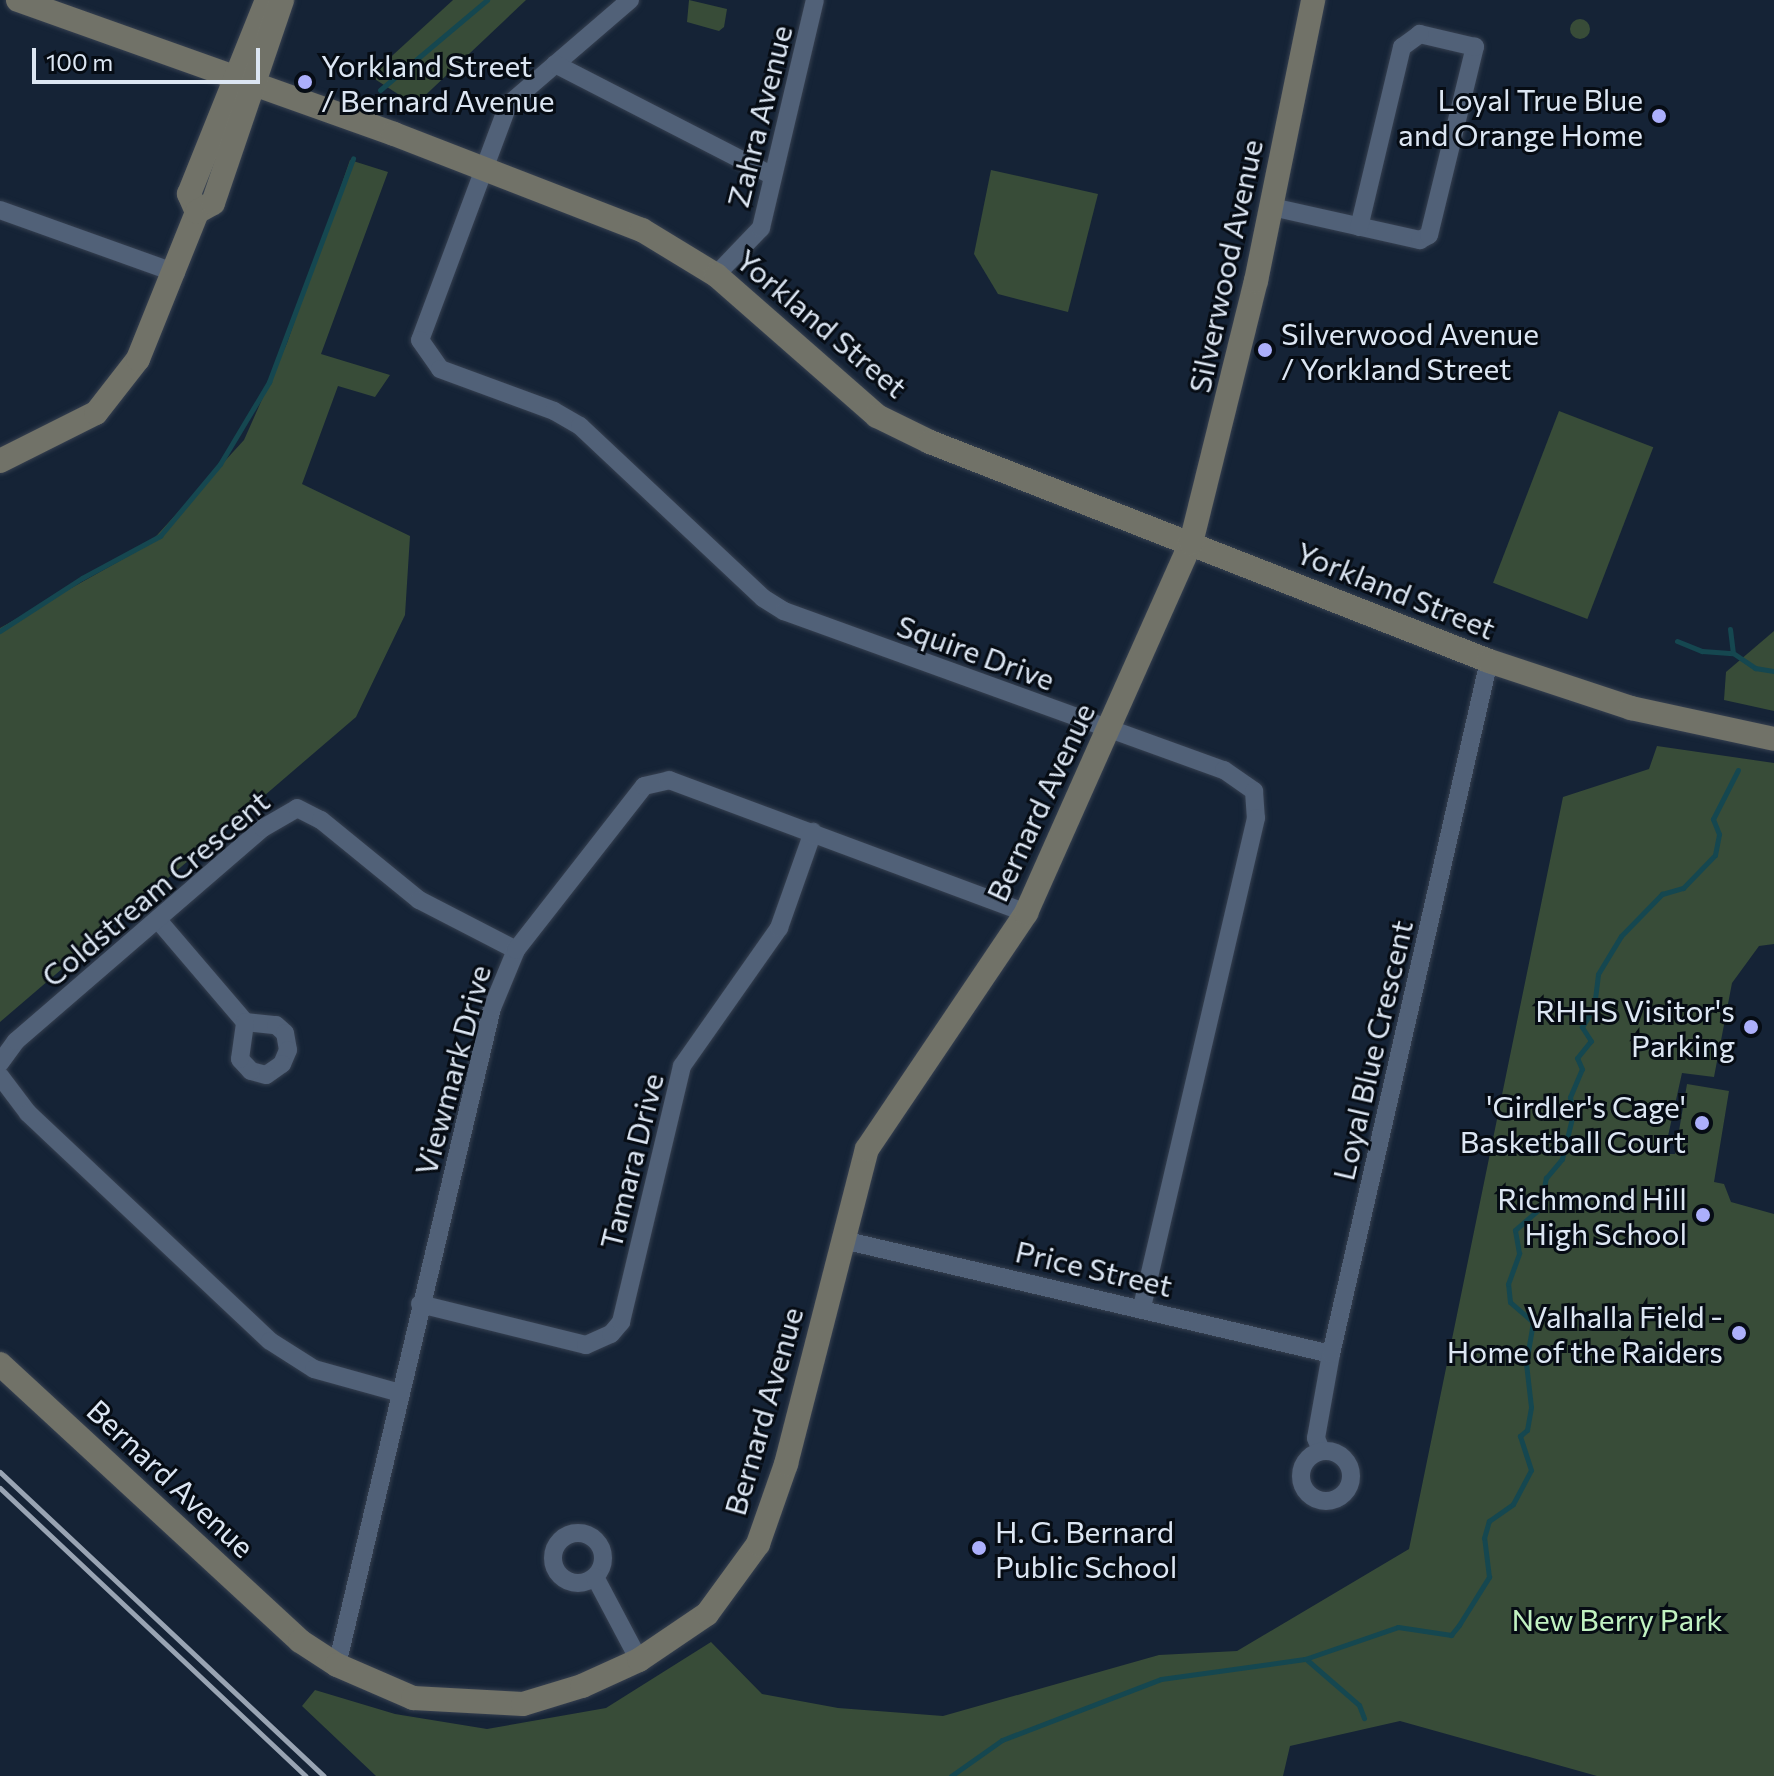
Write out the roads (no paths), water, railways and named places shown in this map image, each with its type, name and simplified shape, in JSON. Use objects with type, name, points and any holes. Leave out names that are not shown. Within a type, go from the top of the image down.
[{"type":"street","name":"Yorkland Street","points":[[18,0],[642,230],[716,275],[877,416],[1489,661],[1631,708],[1774,739]]},
{"type":"street","points":[[244,82],[267,0]]},
{"type":"street","points":[[0,461],[96,413],[138,359],[176,273],[197,212],[189,194],[282,0]]},
{"type":"street","points":[[483,169],[508,105],[630,0]]},
{"type":"street","name":"Zahra Avenue","points":[[716,275],[761,228],[815,0]]},
{"type":"street","name":"Silverwood Avenue","points":[[1191,543],[1272,207],[1313,0]]},
{"type":"street","points":[[1272,207],[1359,227],[1420,240],[1432,231],[1475,47],[1420,34],[1402,47],[1359,227]]},
{"type":"street","points":[[555,64],[773,176]]},
{"type":"street","name":"Squire Drive","points":[[483,169],[420,340],[440,369],[554,411],[580,426],[763,598],[784,611],[1109,732],[1224,770],[1254,791],[1257,800],[1142,1307]]},
{"type":"street","points":[[0,210],[176,273]]},
{"type":"street","name":"Bernard Avenue","points":[[0,1364],[300,1641],[337,1665],[413,1698],[523,1704],[582,1686],[639,1660],[707,1614],[758,1544],[786,1464],[867,1149],[1026,913],[1191,543]]},
{"type":"street","name":"Loyal Blue Crescent","points":[[1321,1450],[1316,1438],[1331,1354],[1489,661]]},
{"type":"street","name":"Viewmark Drive","points":[[337,1665],[492,1008],[516,950],[616,820],[656,780],[689,787],[1026,913]]},
{"type":"street","name":"Coldstream Crescent","points":[[0,1063],[16,1041],[263,828],[297,808],[321,820],[419,900],[516,950]]},
{"type":"street","name":"Tamara Drive","points":[[420,1304],[586,1345],[600,1343],[621,1322],[682,1066],[779,928],[813,832]]},
{"type":"street","points":[[158,920],[245,1022]]},
{"type":"street","points":[[0,1076],[28,1113],[270,1341],[314,1369],[400,1393]]},
{"type":"street","name":"Price Street","points":[[843,1240],[1142,1307],[1331,1354]]},
{"type":"street","points":[[595,1577],[639,1660]]},
{"type":"waterway","points":[[380,90],[487,0]]},
{"type":"waterway","points":[[0,631],[82,578],[160,536],[220,464],[269,382],[353,158]]},
{"type":"waterway","points":[[1730,629],[1733,653]]},
{"type":"waterway","points":[[1677,641],[1702,651],[1733,653],[1755,668],[1774,671]]},
{"type":"waterway","points":[[951,1776],[1002,1740],[1161,1679],[1305,1659],[1398,1627],[1451,1635],[1459,1625],[1489,1577],[1484,1538],[1489,1521],[1513,1504],[1531,1470],[1520,1436],[1527,1430],[1531,1407],[1526,1363],[1533,1322],[1510,1302],[1508,1284],[1519,1253],[1515,1230],[1540,1208],[1546,1178],[1562,1159],[1573,1114],[1570,1097],[1582,1069],[1577,1058],[1591,1041],[1582,1027],[1594,1007],[1598,974],[1621,936],[1662,894],[1683,888],[1715,855],[1719,834],[1713,819],[1738,770]]},
{"type":"waterway","points":[[1306,1659],[1359,1705],[1364,1718]]},
{"type":"railway","points":[[0,1472],[324,1776]]},
{"type":"railway","points":[[0,1488],[306,1776]]},
{"type":"place","name":"Yorkland Street / Bernard Avenue","points":[[305,82]]},
{"type":"place","name":"Loyal True Blue and Orange Home","points":[[1659,116]]},
{"type":"place","name":"Silverwood Avenue / Yorkland Street","points":[[1265,350]]},
{"type":"place","name":"RHHS Visitor's Parking","points":[[1751,1027]]},
{"type":"place","name":"'Girdler's Cage' Basketball Court","points":[[1702,1123]]},
{"type":"place","name":"Richmond Hill High School","points":[[1703,1215]]},
{"type":"place","name":"Valhalla Field - Home of the Raiders","points":[[1739,1333]]},
{"type":"place","name":"H. G. Bernard Public School","points":[[979,1548]]},
{"type":"park label","name":"New Berry Park","points":[[1617,1619]]}]
